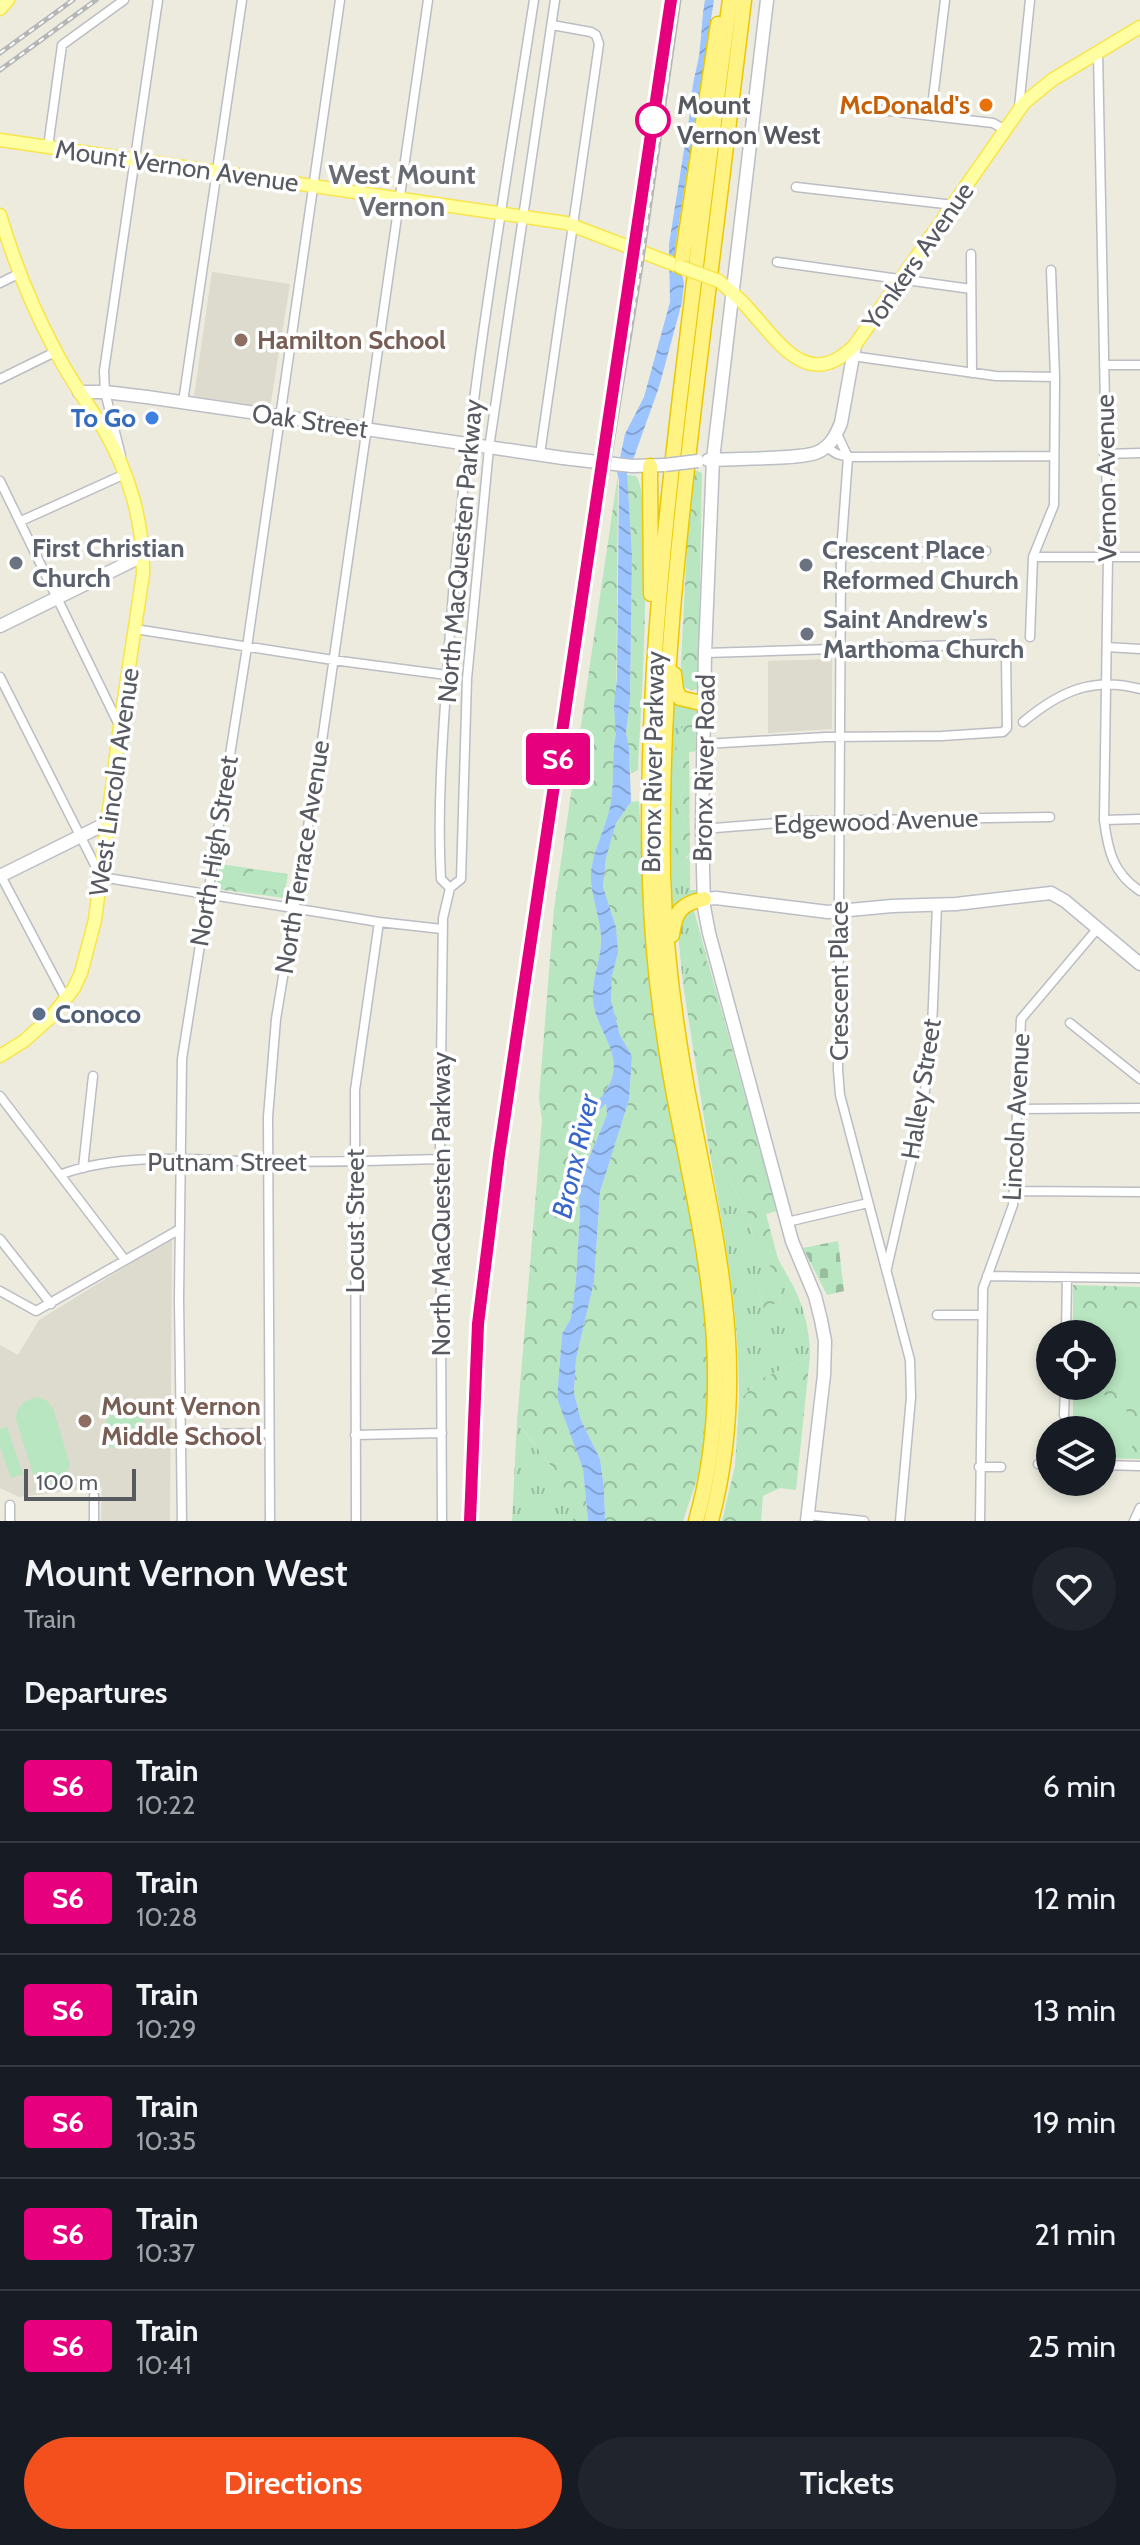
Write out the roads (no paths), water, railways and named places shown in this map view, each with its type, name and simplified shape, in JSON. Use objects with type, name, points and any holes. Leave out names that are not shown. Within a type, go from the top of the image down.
[{"type":"highway","points":[[681,267],[723,0]]},
{"type":"highway","name":"Bronx River Parkway","points":[[696,1521],[707,1478],[717,1384],[714,1316],[703,1235],[668,1064],[652,926],[649,803],[655,639],[665,530],[730,0]]},
{"type":"highway","name":"Bronx River Parkway","points":[[711,1521],[728,1424],[729,1334],[719,1251],[686,1081],[669,963],[664,902],[663,817],[671,634],[692,426],[744,0]]},
{"type":"highway","points":[[650,466],[650,585],[655,639]]},
{"type":"highway","points":[[671,634],[677,693],[685,701],[705,704]]},
{"type":"highway","points":[[669,963],[678,909],[686,903],[704,899]]},
{"type":"highway","points":[[688,1521],[707,1478]]},
{"type":"main road","points":[[0,9],[8,0]]},
{"type":"main road","name":"Yonkers Avenue","points":[[681,267],[719,281],[790,355],[808,362],[831,362],[843,358],[854,351],[1018,112],[1039,89],[1140,27]]},
{"type":"main road","name":"Mount Vernon Avenue","points":[[0,140],[525,216],[574,227],[681,267]]},
{"type":"main road","name":"West Lincoln Avenue","points":[[0,215],[18,274],[55,352],[102,428],[125,474],[137,511],[144,555],[95,920],[81,973],[66,999],[38,1030],[0,1056]]},
{"type":"street","points":[[48,147],[62,45],[124,0]]},
{"type":"street","name":"West Lincoln Avenue","points":[[125,474],[105,392],[104,371],[132,160],[158,0]]},
{"type":"street","points":[[183,402],[242,0]]},
{"type":"street","name":"North High Street","points":[[182,1521],[182,1059],[247,647],[340,0]]},
{"type":"street","name":"North Terrace Avenue","points":[[270,1521],[268,1117],[274,1044],[293,907],[321,748],[364,429],[428,0]]},
{"type":"street","name":"North MacQuesten Parkway","points":[[450,888],[441,879],[440,859],[447,675],[467,444],[534,0]]},
{"type":"street","name":"North MacQuesten Parkway","points":[[442,1521],[442,929],[450,888],[461,879],[467,679],[489,448],[555,0]]},
{"type":"street","name":"Bronx River Road","points":[[767,0],[713,459],[702,829],[704,899],[709,933],[787,1222],[815,1296],[825,1341],[808,1518]]},
{"type":"street","points":[[931,115],[945,0]]},
{"type":"street","points":[[1018,112],[1030,0]]},
{"type":"street","points":[[540,454],[599,44],[596,35],[591,32],[552,25]]},
{"type":"street","name":"Vernon Avenue","points":[[1098,52],[1108,556],[1104,820],[1110,856],[1118,873],[1140,891]]},
{"type":"street","points":[[846,106],[993,123],[1005,130]]},
{"type":"street","points":[[796,187],[954,205]]},
{"type":"street","points":[[971,254],[972,373]]},
{"type":"street","points":[[777,262],[971,289]]},
{"type":"street","points":[[1030,637],[1033,557],[1054,505],[1055,377],[1051,270]]},
{"type":"street","points":[[0,283],[18,274]]},
{"type":"street","points":[[1054,456],[848,457],[826,447],[837,434],[846,408],[854,351],[972,373],[1055,377]]},
{"type":"street","points":[[0,379],[55,352]]},
{"type":"street","points":[[1104,365],[1140,365]]},
{"type":"street","name":"Oak Street","points":[[79,392],[105,392],[183,402],[617,464],[650,466],[713,459],[806,456],[826,447]]},
{"type":"street","name":"Crescent Place","points":[[837,434],[848,457],[841,553],[840,1095],[910,1365],[911,1397],[900,1521]]},
{"type":"street","points":[[1104,454],[1140,453]]},
{"type":"street","points":[[21,521],[125,474]]},
{"type":"street","points":[[0,481],[120,726]]},
{"type":"street","points":[[841,553],[986,551]]},
{"type":"street","points":[[0,626],[144,555]]},
{"type":"street","points":[[1033,557],[1140,557]]},
{"type":"street","points":[[135,629],[447,675]]},
{"type":"street","points":[[705,653],[993,644]]},
{"type":"street","points":[[1107,647],[1140,649]]},
{"type":"street","points":[[705,744],[1003,732],[1007,728],[1006,656]]},
{"type":"street","points":[[0,677],[101,877],[379,922],[442,929]]},
{"type":"street","points":[[1023,722],[1066,692],[1107,684],[1140,689]]},
{"type":"street","name":"Edgewood Avenue","points":[[702,829],[841,820],[1050,817]]},
{"type":"street","points":[[1104,820],[1140,819]]},
{"type":"street","points":[[66,999],[0,876],[109,822]]},
{"type":"street","points":[[704,899],[839,911],[1051,893],[1140,964]]},
{"type":"street","name":"Halley Street","points":[[886,1270],[919,1127],[931,1053],[937,905]]},
{"type":"street","name":"Locust Street","points":[[356,1521],[355,1090],[379,922]]},
{"type":"street","name":"Lincoln Avenue","points":[[980,1521],[983,1288],[1009,1219],[1014,1191],[1021,1019],[1098,928]]},
{"type":"street","points":[[1070,1023],[1140,1079]]},
{"type":"street","points":[[83,1168],[93,1076]]},
{"type":"street","points":[[0,1096],[125,1260]]},
{"type":"street","points":[[1018,1109],[1140,1108]]},
{"type":"street","name":"Putnam Street","points":[[62,1174],[83,1168],[167,1158],[268,1162],[441,1159]]},
{"type":"street","points":[[1014,1191],[1140,1192]]},
{"type":"street","points":[[787,1222],[868,1203]]},
{"type":"street","points":[[0,1291],[36,1311],[180,1229]]},
{"type":"street","points":[[0,1239],[51,1304]]},
{"type":"street","points":[[987,1276],[1140,1278]]},
{"type":"street","points":[[1066,1320],[1067,1277]]},
{"type":"street","points":[[937,1315],[982,1315]]},
{"type":"street","points":[[1064,1415],[1065,1400]]},
{"type":"street","points":[[181,1434],[268,1433]]},
{"type":"street","points":[[355,1435],[442,1433]]},
{"type":"street","points":[[1116,1465],[1140,1466]]},
{"type":"street","points":[[979,1467],[1001,1467]]},
{"type":"street","points":[[94,1496],[94,1521]]},
{"type":"street","points":[[10,1505],[10,1521]]},
{"type":"street","points":[[1134,1521],[1140,1508]]},
{"type":"street","points":[[808,1518],[864,1521]]},
{"type":"water","points":[[705,0],[714,0],[675,249],[684,283],[682,302],[659,387],[627,471],[632,556],[630,700],[626,733],[631,802],[616,823],[606,858],[603,887],[616,927],[618,952],[612,976],[611,1000],[620,1035],[632,1056],[629,1100],[600,1192],[594,1282],[576,1359],[574,1393],[581,1420],[600,1459],[604,1487],[605,1521],[588,1521],[583,1469],[557,1398],[562,1334],[571,1318],[576,1280],[580,1211],[578,1184],[607,1115],[606,1103],[576,1136],[573,1125],[603,1095],[611,1081],[614,1063],[594,1008],[593,990],[601,937],[591,874],[611,801],[616,735],[617,472],[625,434],[644,397],[670,302],[669,244]]},
{"type":"railway","points":[[0,53],[73,0]]},
{"type":"railway","points":[[0,70],[96,0]]},
{"type":"railway","points":[[607,403],[666,0]]},
{"type":"railway","points":[[476,1521],[483,1324],[503,1155],[582,627],[641,266],[679,0]]},
{"type":"train","name":"S6","points":[[470,1521],[478,1324],[499,1155],[671,0]]},
{"type":"place","name":"McDonald's","points":[[986,105]]},
{"type":"place","name":"Mount Vernon West","points":[[653,120]]},
{"type":"place","name":"Hamilton School","points":[[241,340]]},
{"type":"place","name":"To Go","points":[[152,418]]},
{"type":"place","name":"First Christian Church","points":[[16,563]]},
{"type":"place","name":"Crescent Place Reformed Church","points":[[806,565]]},
{"type":"place","name":"Saint Andrew's Marthoma Church","points":[[807,634]]},
{"type":"place","name":"Conoco","points":[[39,1014]]},
{"type":"place","name":"Mount Vernon Middle School","points":[[85,1421]]},
{"type":"district","name":"West Mount Vernon","points":[[402,190]]},
{"type":"water label","name":"Bronx River","points":[[575,1156]]}]
